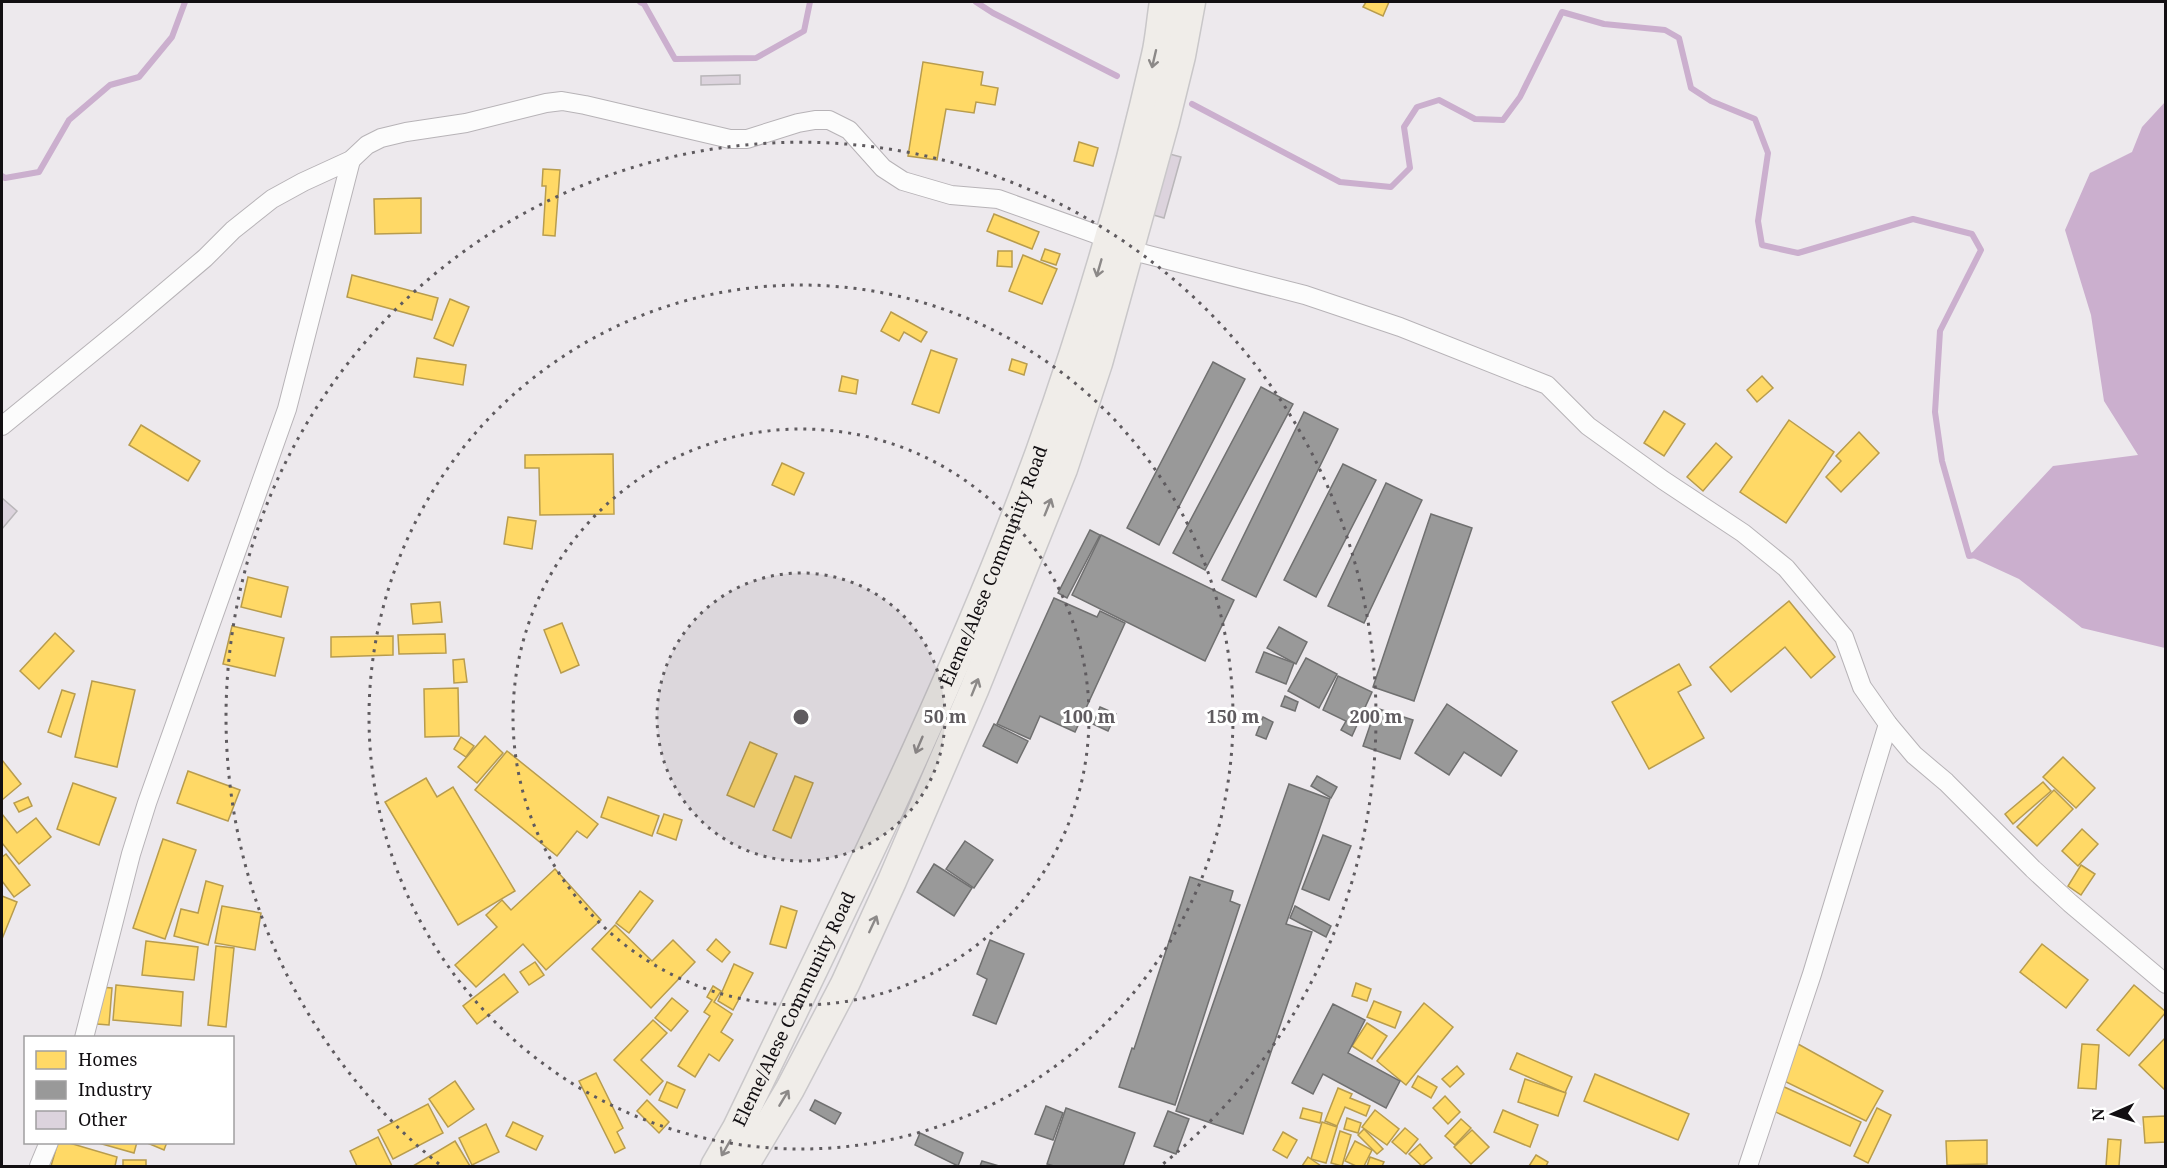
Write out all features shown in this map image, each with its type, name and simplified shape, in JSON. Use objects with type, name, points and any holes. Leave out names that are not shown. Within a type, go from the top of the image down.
[{"type":"main road","name":"Eleme/Alese Community Road","points":[[744,1167],[790,1089],[845,984],[974,690],[1063,469],[1098,363],[1118,244],[1125,179],[1156,52],[1164,2]]},
{"type":"main road","name":"Eleme/Alese Community Road","points":[[715,1167],[737,1128],[872,850],[984,591],[1040,451],[1083,320],[1118,244],[1168,110],[1191,2]]},
{"type":"street","points":[[2,426],[75,368],[206,258],[233,230],[272,200],[303,182],[351,160],[367,145],[381,138],[466,123],[546,103],[562,102],[585,105],[730,139],[747,139],[807,121],[829,120],[849,130],[883,168],[903,181],[951,195],[998,200],[1118,244],[1305,295],[1400,327],[1546,386],[1588,426],[1663,480],[1743,533],[1786,567],[1844,637],[1862,687],[1888,724],[1914,755],[1946,782],[2033,869],[2166,984]]},
{"type":"street","points":[[85,1036],[131,854],[147,803],[287,409],[351,160]]},
{"type":"street","points":[[1748,1167],[1812,974],[1888,724]]},
{"type":"street","points":[[39,1167],[49,1144]]},
{"type":"shaded area","points":[[2165,102],[2165,648],[2082,628],[2019,579],[1969,556],[2053,466],[2138,455],[2104,401],[2091,315],[2065,230],[2090,173],[2132,152],[2142,127]]},
{"type":"building: Homes","points":[[1366,2],[1389,2],[1383,16],[1363,7]]},
{"type":"building: Homes","points":[[923,62],[983,72],[981,85],[998,88],[995,105],[976,102],[974,113],[946,109],[937,160],[908,156]]},
{"type":"building: Homes","points":[[1079,142],[1098,148],[1093,166],[1074,161]]},
{"type":"building: Homes","points":[[543,169],[560,170],[555,236],[543,235],[546,186],[542,186]]},
{"type":"building: Homes","points":[[421,198],[421,233],[375,234],[374,199]]},
{"type":"building: Homes","points":[[994,214],[1039,232],[1032,249],[987,231]]},
{"type":"building: Homes","points":[[1045,249],[1060,254],[1056,265],[1041,260]]},
{"type":"building: Homes","points":[[998,251],[1012,251],[1012,267],[997,266]]},
{"type":"building: Homes","points":[[1023,255],[1057,269],[1042,304],[1009,291]]},
{"type":"building: Homes","points":[[352,275],[438,298],[432,320],[347,297]]},
{"type":"building: Homes","points":[[450,299],[469,307],[453,346],[434,338]]},
{"type":"building: Homes","points":[[891,312],[927,332],[921,342],[904,332],[899,341],[881,331]]},
{"type":"building: Homes","points":[[931,350],[957,359],[939,413],[912,404]]},
{"type":"building: Homes","points":[[417,358],[466,365],[463,385],[414,377]]},
{"type":"building: Homes","points":[[1012,359],[1027,364],[1024,375],[1009,370]]},
{"type":"building: Homes","points":[[842,376],[858,380],[856,394],[839,391]]},
{"type":"building: Homes","points":[[1762,376],[1773,388],[1757,402],[1747,390]]},
{"type":"building: Homes","points":[[1664,411],[1685,424],[1664,456],[1644,443]]},
{"type":"building: Homes","points":[[1789,420],[1834,452],[1786,523],[1740,492]]},
{"type":"building: Homes","points":[[141,425],[200,461],[188,481],[129,445]]},
{"type":"building: Homes","points":[[1859,432],[1879,453],[1841,492],[1826,477],[1841,461],[1836,456]]},
{"type":"building: Homes","points":[[1716,443],[1732,457],[1703,491],[1687,477]]},
{"type":"building: Homes","points":[[613,454],[614,514],[540,515],[539,468],[525,468],[525,455]]},
{"type":"building: Homes","points":[[782,463],[804,473],[794,495],[772,485]]},
{"type":"building: Homes","points":[[508,517],[536,521],[532,549],[504,544]]},
{"type":"building: Homes","points":[[248,577],[288,587],[281,617],[241,607]]},
{"type":"building: Homes","points":[[1789,601],[1835,657],[1811,678],[1785,647],[1731,692],[1710,667]]},
{"type":"building: Homes","points":[[440,602],[442,622],[413,624],[411,604]]},
{"type":"building: Homes","points":[[562,623],[579,665],[561,673],[544,630]]},
{"type":"building: Homes","points":[[232,626],[284,638],[275,676],[223,664]]},
{"type":"building: Homes","points":[[55,633],[74,651],[39,689],[20,671]]},
{"type":"building: Homes","points":[[445,634],[446,653],[399,654],[398,635]]},
{"type":"building: Homes","points":[[393,636],[393,655],[331,657],[331,637]]},
{"type":"building: Homes","points":[[464,659],[467,682],[454,683],[453,660]]},
{"type":"building: Homes","points":[[1679,664],[1691,685],[1678,692],[1704,738],[1649,769],[1612,702]]},
{"type":"building: Homes","points":[[92,681],[135,690],[117,767],[75,757]]},
{"type":"building: Homes","points":[[458,688],[459,736],[425,737],[424,689]]},
{"type":"building: Homes","points":[[62,690],[75,694],[61,737],[48,732]]},
{"type":"building: Homes","points":[[485,736],[503,753],[477,783],[458,767]]},
{"type":"building: Homes","points":[[461,737],[474,746],[466,757],[454,749]]},
{"type":"building: Homes","points":[[750,742],[777,754],[754,807],[727,795]]},
{"type":"building: Homes","points":[[507,751],[598,824],[587,838],[577,831],[557,856],[475,790]]},
{"type":"building: Homes","points":[[2063,757],[2095,788],[2076,808],[2043,777]]},
{"type":"building: Homes","points":[[2,760],[21,784],[2,800]]},
{"type":"building: Homes","points":[[188,771],[240,790],[228,821],[177,803]]},
{"type":"building: Homes","points":[[795,776],[813,783],[791,838],[773,830]]},
{"type":"building: Homes","points":[[426,778],[437,797],[453,787],[515,891],[458,925],[385,802]]},
{"type":"building: Homes","points":[[2043,782],[2051,791],[2013,824],[2005,814]]},
{"type":"building: Homes","points":[[73,783],[116,798],[99,845],[57,829]]},
{"type":"building: Homes","points":[[2054,790],[2073,809],[2037,846],[2017,827]]},
{"type":"building: Homes","points":[[28,797],[32,806],[19,812],[14,803]]},
{"type":"building: Homes","points":[[608,797],[659,816],[652,836],[601,817]]},
{"type":"building: Homes","points":[[2,814],[17,833],[36,818],[51,837],[19,864],[2,843]]},
{"type":"building: Homes","points":[[664,814],[682,820],[676,840],[657,833]]},
{"type":"building: Homes","points":[[2082,829],[2098,844],[2078,866],[2062,851]]},
{"type":"building: Homes","points":[[163,839],[196,850],[165,939],[133,928]]},
{"type":"building: Homes","points":[[6,854],[30,885],[14,897],[2,881],[2,857]]},
{"type":"building: Homes","points":[[2081,865],[2095,874],[2081,895],[2068,886]]},
{"type":"building: Homes","points":[[555,869],[601,920],[546,970],[523,944],[476,987],[455,965],[497,927],[486,915],[502,900],[511,910]]},
{"type":"building: Homes","points":[[206,881],[223,886],[208,945],[174,936],[181,909],[198,913]]},
{"type":"building: Homes","points":[[640,891],[653,901],[629,933],[616,923]]},
{"type":"building: Homes","points":[[2,896],[17,902],[2,939]]},
{"type":"building: Homes","points":[[222,906],[261,913],[255,950],[215,943]]},
{"type":"building: Homes","points":[[781,906],[797,911],[786,948],[770,944]]},
{"type":"building: Homes","points":[[615,925],[652,961],[673,940],[695,962],[651,1008],[592,949]]},
{"type":"building: Homes","points":[[716,939],[730,952],[722,962],[707,950]]},
{"type":"building: Homes","points":[[146,941],[198,947],[194,980],[142,975]]},
{"type":"building: Homes","points":[[2042,944],[2088,980],[2066,1008],[2020,972]]},
{"type":"building: Homes","points":[[216,946],[234,948],[226,1027],[208,1025]]},
{"type":"building: Homes","points":[[535,962],[544,975],[529,985],[520,972]]},
{"type":"building: Homes","points":[[734,964],[753,973],[733,1010],[718,1001]]},
{"type":"building: Homes","points":[[504,974],[518,992],[477,1024],[463,1006]]},
{"type":"building: Homes","points":[[1356,983],[1371,989],[1367,1001],[1352,996]]},
{"type":"building: Homes","points":[[116,985],[183,992],[181,1026],[113,1020]]},
{"type":"building: Homes","points":[[2134,985],[2166,1012],[2129,1056],[2097,1030]]},
{"type":"building: Homes","points":[[713,986],[721,991],[714,1002],[732,1014],[721,1032],[733,1040],[719,1061],[709,1054],[695,1077],[678,1066],[710,1016],[704,1012],[712,1000],[707,997]]},
{"type":"building: Homes","points":[[100,987],[112,988],[109,1025],[97,1024]]},
{"type":"building: Homes","points":[[672,998],[688,1011],[671,1031],[655,1018]]},
{"type":"building: Homes","points":[[1374,1001],[1401,1012],[1395,1028],[1367,1017]]},
{"type":"building: Homes","points":[[1424,1003],[1453,1027],[1406,1085],[1377,1061]]},
{"type":"building: Homes","points":[[653,1020],[667,1033],[641,1060],[663,1081],[650,1095],[614,1060]]},
{"type":"building: Homes","points":[[1367,1023],[1387,1036],[1372,1059],[1352,1046]]},
{"type":"building: Homes","points":[[2166,1037],[2166,1091],[2139,1065]]},
{"type":"building: Homes","points":[[1798,1044],[1883,1091],[1866,1121],[1780,1079]]},
{"type":"building: Homes","points":[[2082,1044],[2099,1045],[2096,1089],[2078,1088]]},
{"type":"building: Homes","points":[[1517,1053],[1572,1077],[1565,1093],[1510,1069]]},
{"type":"building: Homes","points":[[1457,1066],[1464,1074],[1450,1087],[1442,1079]]},
{"type":"building: Homes","points":[[596,1073],[623,1128],[617,1132],[625,1148],[615,1153],[579,1081]]},
{"type":"building: Homes","points":[[1595,1074],[1689,1114],[1678,1140],[1584,1101]]},
{"type":"building: Homes","points":[[1418,1076],[1437,1087],[1431,1098],[1412,1087]]},
{"type":"building: Homes","points":[[1525,1079],[1566,1093],[1558,1116],[1518,1102]]},
{"type":"building: Homes","points":[[455,1081],[474,1109],[448,1127],[429,1099]]},
{"type":"building: Homes","points":[[667,1082],[685,1090],[677,1108],[659,1100]]},
{"type":"building: Homes","points":[[1780,1085],[1861,1122],[1850,1146],[1769,1109]]},
{"type":"building: Homes","points":[[1338,1088],[1352,1094],[1350,1098],[1370,1106],[1366,1116],[1345,1107],[1337,1126],[1325,1121]]},
{"type":"building: Homes","points":[[1445,1096],[1460,1112],[1448,1124],[1433,1108]]},
{"type":"building: Homes","points":[[647,1100],[669,1122],[659,1133],[637,1111]]},
{"type":"building: Homes","points":[[428,1104],[443,1133],[393,1159],[378,1130]]},
{"type":"building: Homes","points":[[1303,1108],[1322,1113],[1320,1123],[1300,1118]]},
{"type":"building: Homes","points":[[1877,1108],[1891,1115],[1868,1163],[1854,1156]]},
{"type":"building: Homes","points":[[1375,1110],[1399,1129],[1387,1145],[1362,1127]]},
{"type":"building: Homes","points":[[1503,1110],[1538,1125],[1530,1147],[1494,1132]]},
{"type":"building: Homes","points":[[2166,1116],[2166,1142],[2145,1143],[2143,1117]]},
{"type":"building: Homes","points":[[1347,1118],[1361,1123],[1358,1133],[1344,1129]]},
{"type":"building: Homes","points":[[1461,1119],[1471,1128],[1455,1145],[1445,1136]]},
{"type":"building: Homes","points":[[513,1122],[543,1136],[536,1150],[506,1136]]},
{"type":"building: Homes","points":[[1322,1122],[1337,1127],[1326,1163],[1311,1159]]},
{"type":"building: Homes","points":[[486,1124],[499,1152],[472,1165],[459,1138]]},
{"type":"building: Homes","points":[[1405,1128],[1418,1139],[1406,1154],[1392,1142]]},
{"type":"building: Homes","points":[[1364,1129],[1383,1149],[1377,1154],[1358,1135]]},
{"type":"building: Homes","points":[[1472,1130],[1489,1147],[1471,1164],[1454,1147]]},
{"type":"building: Homes","points":[[1340,1131],[1351,1135],[1342,1166],[1331,1163]]},
{"type":"building: Homes","points":[[1283,1132],[1297,1140],[1287,1158],[1273,1150]]},
{"type":"building: Homes","points":[[378,1137],[392,1166],[357,1166],[350,1151]]},
{"type":"building: Homes","points":[[2108,1139],[2121,1140],[2119,1166],[2106,1166]]},
{"type":"building: Homes","points":[[1987,1140],[1987,1164],[1947,1165],[1946,1141]]},
{"type":"building: Homes","points":[[455,1141],[470,1166],[413,1166]]},
{"type":"building: Homes","points":[[1355,1141],[1372,1150],[1364,1166],[1356,1166],[1345,1161]]},
{"type":"building: Homes","points":[[57,1144],[73,1144],[117,1157],[115,1166],[51,1166]]},
{"type":"building: Homes","points":[[102,1144],[136,1144],[134,1153]]},
{"type":"building: Homes","points":[[150,1144],[166,1144],[164,1150]]},
{"type":"building: Homes","points":[[1420,1144],[1432,1158],[1422,1166],[1409,1154]]},
{"type":"building: Homes","points":[[1536,1155],[1548,1162],[1546,1166],[1529,1166]]},
{"type":"building: Homes","points":[[1308,1157],[1321,1166],[1302,1166]]},
{"type":"building: Homes","points":[[1370,1157],[1384,1162],[1382,1166],[1367,1166]]},
{"type":"building: Homes","points":[[123,1160],[146,1160],[146,1166],[123,1166]]},
{"type":"building: Industry","points":[[1213,362],[1245,379],[1159,545],[1127,528]]},
{"type":"building: Industry","points":[[1261,387],[1293,404],[1205,570],[1173,553]]},
{"type":"building: Industry","points":[[1304,412],[1338,429],[1256,597],[1222,580]]},
{"type":"building: Industry","points":[[1343,464],[1376,480],[1316,597],[1284,580]]},
{"type":"building: Industry","points":[[1386,483],[1422,500],[1364,623],[1328,606]]},
{"type":"building: Industry","points":[[1431,514],[1472,528],[1414,701],[1373,687]]},
{"type":"building: Industry","points":[[1090,530],[1100,535],[1067,598],[1058,593]]},
{"type":"building: Industry","points":[[1101,535],[1234,600],[1205,661],[1072,595]]},
{"type":"building: Industry","points":[[1054,598],[1097,617],[1100,611],[1125,623],[1075,732],[1040,716],[1030,739],[997,724]]},
{"type":"building: Industry","points":[[1279,627],[1307,642],[1296,664],[1267,648]]},
{"type":"building: Industry","points":[[1264,652],[1294,663],[1286,684],[1256,672]]},
{"type":"building: Industry","points":[[1306,658],[1337,674],[1319,708],[1288,691]]},
{"type":"building: Industry","points":[[1338,676],[1372,692],[1352,736],[1341,730],[1346,721],[1323,710]]},
{"type":"building: Industry","points":[[1285,696],[1298,702],[1295,711],[1281,706]]},
{"type":"building: Industry","points":[[1447,704],[1517,751],[1501,776],[1464,752],[1449,775],[1415,753]]},
{"type":"building: Industry","points":[[1100,707],[1116,714],[1108,731],[1093,724]]},
{"type":"building: Industry","points":[[1376,708],[1413,720],[1400,759],[1363,746]]},
{"type":"building: Industry","points":[[1263,717],[1273,722],[1266,739],[1256,735]]},
{"type":"building: Industry","points":[[994,724],[1028,741],[1017,763],[983,746]]},
{"type":"building: Industry","points":[[1317,776],[1337,787],[1331,798],[1311,786]]},
{"type":"building: Industry","points":[[1289,784],[1330,799],[1286,924],[1312,932],[1243,1134],[1176,1111]]},
{"type":"building: Industry","points":[[1323,835],[1351,846],[1329,900],[1302,889]]},
{"type":"building: Industry","points":[[965,841],[993,860],[974,888],[946,869]]},
{"type":"building: Industry","points":[[934,864],[972,888],[954,916],[917,892]]},
{"type":"building: Industry","points":[[1190,877],[1233,891],[1230,901],[1240,905],[1175,1105],[1119,1087],[1132,1048],[1134,1049]]},
{"type":"building: Industry","points":[[1295,906],[1331,926],[1326,937],[1290,918]]},
{"type":"building: Industry","points":[[990,940],[1024,954],[996,1024],[973,1015],[987,979],[977,974]]},
{"type":"building: Industry","points":[[1333,1004],[1365,1020],[1348,1053],[1400,1081],[1386,1108],[1323,1074],[1313,1094],[1292,1083]]},
{"type":"building: Industry","points":[[815,1100],[841,1113],[835,1124],[810,1110]]},
{"type":"building: Industry","points":[[1046,1106],[1063,1113],[1053,1140],[1035,1134]]},
{"type":"building: Industry","points":[[1066,1108],[1135,1133],[1123,1166],[1054,1166],[1047,1164]]},
{"type":"building: Industry","points":[[1168,1111],[1189,1119],[1176,1154],[1154,1146]]},
{"type":"building: Industry","points":[[920,1133],[963,1153],[958,1166],[915,1145]]},
{"type":"building: Industry","points":[[982,1161],[999,1166],[980,1166]]},
{"type":"building: Other","points":[[740,75],[740,84],[701,85],[701,76]]},
{"type":"building: Other","points":[[1166,153],[1181,157],[1164,218],[1150,214]]},
{"type":"building: Other","points":[[2,498],[17,511],[2,529]]},
{"type":"waterway","points":[[2,176],[5,178],[39,172],[69,120],[110,85],[139,77],[172,37],[185,2]]},
{"type":"waterway","points":[[640,2],[644,4],[675,59],[756,58],[804,31],[810,2]]},
{"type":"waterway","points":[[976,2],[993,13],[1117,76]]},
{"type":"waterway","points":[[1192,104],[1340,182],[1391,187],[1410,168],[1404,127],[1417,107],[1439,100],[1475,119],[1503,120],[1520,97],[1562,12],[1604,24],[1665,30],[1679,38],[1691,88],[1711,101],[1755,119],[1768,153],[1758,221],[1762,245],[1798,253],[1913,219],[1972,234],[1981,250],[1940,331],[1935,412],[1942,461],[1969,556],[1976,555]]}]
